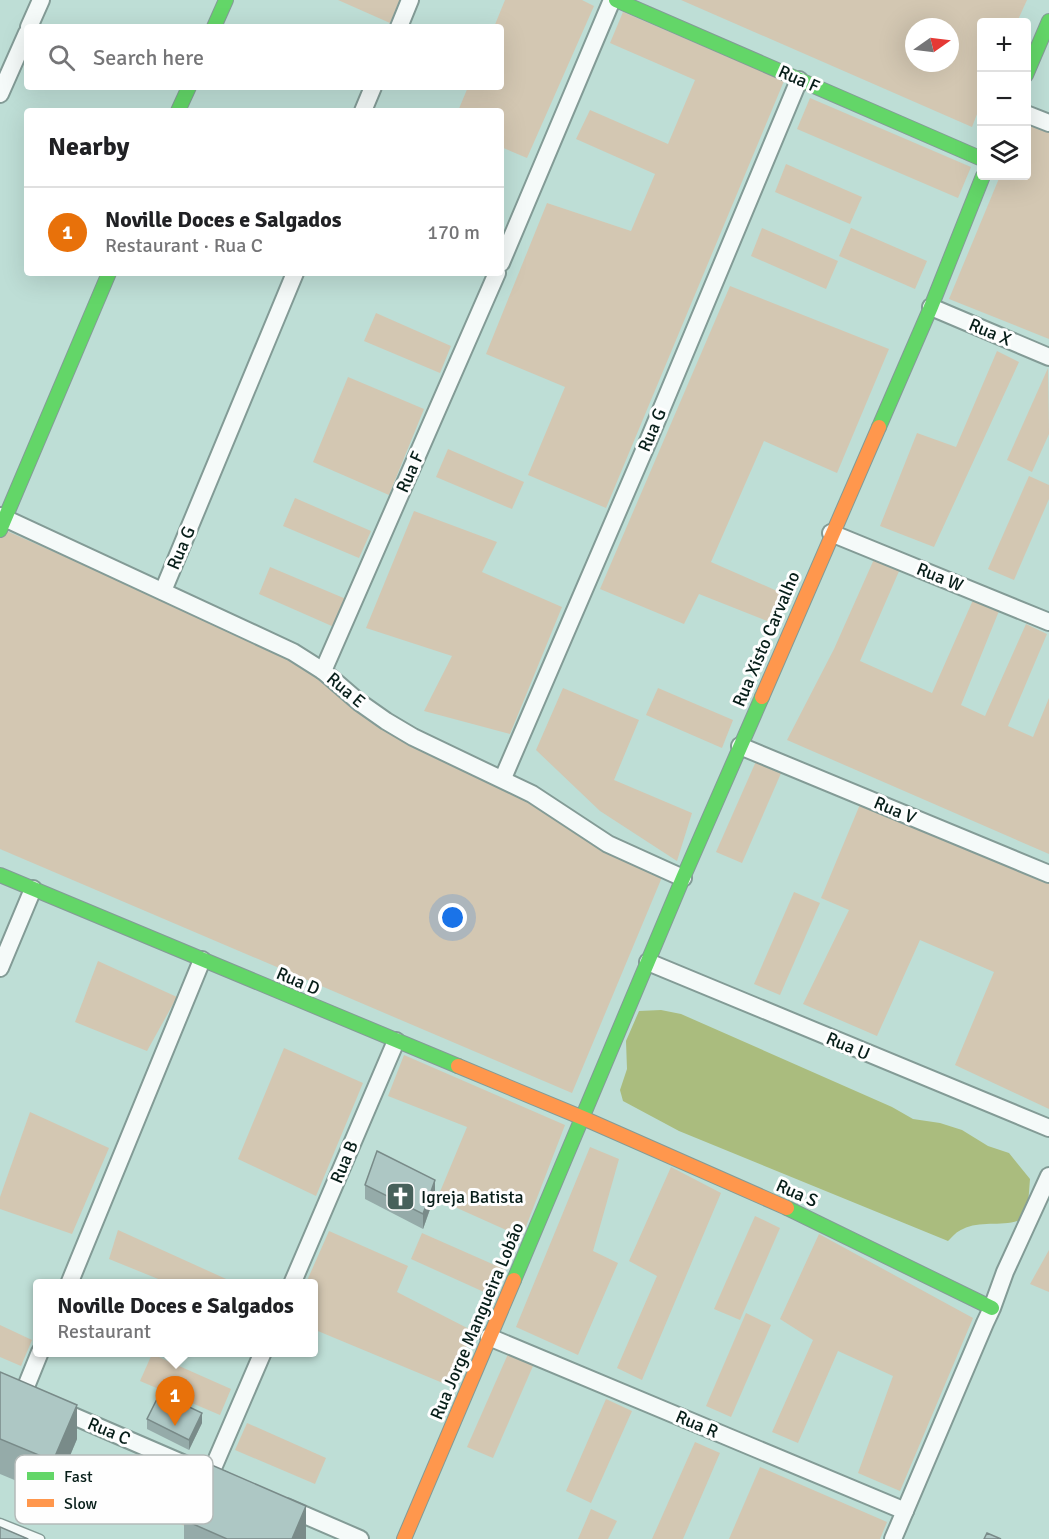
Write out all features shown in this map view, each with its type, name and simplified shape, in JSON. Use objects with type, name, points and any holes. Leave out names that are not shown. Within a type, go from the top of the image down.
[{"type":"street","points":[[31,24],[41,0]]},
{"type":"street","points":[[215,24],[226,0]]},
{"type":"street","points":[[400,24],[410,0]]},
{"type":"street","name":"Rua F","points":[[504,256],[614,0],[977,157]]},
{"type":"street","points":[[1027,72],[1048,24]]},
{"type":"street","points":[[0,94],[24,40]]},
{"type":"street","name":"Rua G","points":[[502,778],[653,429],[799,80]]},
{"type":"street","points":[[179,108],[188,90]]},
{"type":"street","points":[[364,108],[372,90]]},
{"type":"street","points":[[1031,116],[1049,123]]},
{"type":"street","name":"Rua Xisto Carvalho","points":[[584,1118],[683,878],[931,307],[981,180]]},
{"type":"street","points":[[2,522],[108,276]]},
{"type":"street","name":"Rua G","points":[[163,591],[294,276]]},
{"type":"street","name":"Rua F","points":[[324,671],[496,276]]},
{"type":"street","name":"Rua X","points":[[931,307],[1049,357]]},
{"type":"street","name":"Rua E","points":[[2,522],[163,591],[293,652],[324,671],[386,721],[413,737],[502,778],[532,794],[609,844],[683,878]]},
{"type":"street","name":"Rua W","points":[[831,533],[1049,622]]},
{"type":"street","name":"Rua V","points":[[740,746],[1049,874]]},
{"type":"street","name":"Rua D","points":[[0,875],[584,1118]]},
{"type":"street","points":[[0,968],[33,889]]},
{"type":"street","points":[[71,1279],[202,960]]},
{"type":"street","name":"Rua U","points":[[648,962],[1049,1128]]},
{"type":"street","name":"Rua B","points":[[294,1279],[396,1041]]},
{"type":"street","name":"Rua S","points":[[584,1118],[803,1215],[992,1308]]},
{"type":"street","name":"Rua Jorge Mangueira Lobão","points":[[404,1539],[584,1118]]},
{"type":"street","points":[[893,1539],[992,1308],[1005,1272],[1049,1176]]},
{"type":"street","name":"Rua R","points":[[489,1337],[905,1511]]},
{"type":"street","name":"Rua C","points":[[39,1357],[27,1396],[164,1455]]},
{"type":"street","points":[[213,1468],[261,1357]]},
{"type":"street","name":"Rua C","points":[[213,1476],[242,1489]]},
{"type":"street","points":[[274,1502],[360,1539]]},
{"type":"lane","points":[[0,1523],[40,1539]]},
{"type":"shaded area","points":[[338,0],[400,0],[390,23]]},
{"type":"shaded area","points":[[505,0],[582,0],[594,6],[527,158],[504,148],[504,108],[459,108],[467,90],[504,90],[504,24],[495,24]]},
{"type":"shaded area","points":[[681,0],[1027,0],[1019,18],[977,18],[977,114],[972,127]]},
{"type":"shaded area","points":[[623,12],[784,81],[606,508],[528,475],[565,387],[486,354],[547,203],[631,231],[655,174],[576,139],[590,110],[668,144],[695,80],[610,43]]},
{"type":"shaded area","points":[[810,98],[971,167],[958,198],[797,129]]},
{"type":"shaded area","points":[[1031,123],[1049,130],[1049,339],[949,299],[998,180],[1031,180]]},
{"type":"shaded area","points":[[786,164],[862,197],[850,224],[775,192]]},
{"type":"shaded area","points":[[762,228],[838,261],[826,289],[751,256]]},
{"type":"shaded area","points":[[851,228],[927,261],[915,289],[839,256]]},
{"type":"shaded area","points":[[730,286],[889,349],[837,473],[764,441],[711,562],[784,594],[772,623],[699,594],[684,624],[600,589]]},
{"type":"shaded area","points":[[376,313],[451,346],[440,373],[364,341]]},
{"type":"shaded area","points":[[997,351],[1019,362],[934,547],[880,526],[917,433],[956,447]]},
{"type":"shaded area","points":[[1048,368],[1049,434],[1032,472],[1007,460]]},
{"type":"shaded area","points":[[348,377],[424,409],[389,495],[313,462]]},
{"type":"shaded area","points":[[448,449],[524,482],[512,509],[436,477]]},
{"type":"shaded area","points":[[1029,476],[1049,485],[1049,499],[1014,580],[988,569]]},
{"type":"shaded area","points":[[295,498],[371,531],[359,558],[283,526]]},
{"type":"shaded area","points":[[414,511],[497,542],[482,572],[562,607],[510,734],[424,711],[452,656],[366,628]]},
{"type":"shaded area","points":[[0,528],[304,662],[386,721],[665,870],[572,1093],[0,849]]},
{"type":"shaded area","points":[[875,557],[900,569],[860,661],[932,693],[973,600],[999,611],[961,705],[985,716],[1026,624],[1047,634],[1008,726],[1033,737],[1049,698],[1049,854],[787,740],[834,649]]},
{"type":"shaded area","points":[[270,567],[346,599],[334,627],[259,594]]},
{"type":"shaded area","points":[[563,688],[639,720],[614,780],[692,813],[677,861],[600,811],[536,750]]},
{"type":"shaded area","points":[[658,688],[733,720],[722,748],[646,715]]},
{"type":"shaded area","points":[[757,759],[782,771],[742,863],[716,852]]},
{"type":"shaded area","points":[[861,802],[1049,884],[1049,1109],[955,1065],[994,972],[920,940],[877,1036],[803,1004],[849,910],[821,898]]},
{"type":"shaded area","points":[[794,892],[820,903],[780,995],[754,984]]},
{"type":"shaded area","points":[[98,961],[177,997],[147,1051],[75,1022]]},
{"type":"shaded area","points":[[661,1010],[681,1014],[892,1107],[913,1119],[940,1123],[962,1130],[988,1146],[1009,1153],[1030,1179],[1028,1205],[1020,1220],[970,1226],[959,1231],[948,1241],[679,1131],[623,1101],[620,1090],[627,1069],[626,1041],[639,1011]]},
{"type":"shaded area","points":[[284,1048],[363,1083],[316,1196],[238,1159]]},
{"type":"shaded area","points":[[404,1055],[565,1125],[522,1237],[437,1199],[467,1127],[388,1096]]},
{"type":"shaded area","points":[[30,1112],[109,1148],[72,1234],[0,1209],[0,1197]]},
{"type":"shaded area","points":[[590,1147],[619,1159],[593,1251],[618,1263],[578,1355],[516,1327]]},
{"type":"shaded area","points":[[671,1167],[721,1193],[642,1380],[617,1368],[657,1276],[629,1261]]},
{"type":"shaded area","points":[[755,1216],[780,1228],[740,1320],[714,1309]]},
{"type":"shaded area","points":[[118,1230],[226,1279],[158,1279],[109,1259]]},
{"type":"shaded area","points":[[329,1231],[408,1266],[397,1292],[473,1331],[450,1386],[318,1331],[318,1279],[308,1279]]},
{"type":"shaded area","points":[[422,1233],[506,1270],[495,1297],[411,1259]]},
{"type":"shaded area","points":[[819,1234],[973,1318],[900,1491],[858,1473],[893,1376],[838,1351],[798,1443],[772,1432],[813,1340],[780,1319]]},
{"type":"shaded area","points":[[1049,1250],[1049,1292],[1030,1284]]},
{"type":"shaded area","points":[[746,1313],[771,1325],[731,1417],[706,1406]]},
{"type":"shaded area","points":[[0,1325],[32,1340],[21,1366],[0,1357]]},
{"type":"shaded area","points":[[508,1354],[533,1366],[493,1458],[467,1447]]},
{"type":"shaded area","points":[[151,1357],[159,1357],[231,1389],[220,1415],[140,1381]]},
{"type":"shaded area","points":[[606,1399],[632,1411],[591,1503],[566,1491]]},
{"type":"shaded area","points":[[247,1423],[326,1458],[315,1484],[235,1450]]},
{"type":"shaded area","points":[[695,1442],[720,1453],[683,1539],[652,1539]]},
{"type":"shaded area","points":[[760,1467],[887,1522],[880,1539],[729,1539]]},
{"type":"shaded area","points":[[591,1509],[617,1521],[608,1539],[578,1539]]},
{"type":"building","points":[[377,1151],[435,1180],[423,1214],[365,1185]]},
{"type":"building","points":[[0,1372],[77,1405],[56,1455],[39,1455],[0,1439]]},
{"type":"building","points":[[160,1393],[202,1413],[189,1440],[147,1419]]},
{"type":"building","points":[[213,1466],[306,1506],[292,1539],[227,1539],[193,1524],[213,1524]]},
{"type":"building","points":[[0,1527],[28,1539],[0,1539]]},
{"type":"building","points":[[987,1533],[1001,1539],[984,1539]]},
{"type":"traffic: fast","points":[[215,24],[226,0]]},
{"type":"traffic: fast","points":[[616,0],[977,157]]},
{"type":"traffic: fast","points":[[1027,72],[1049,21]]},
{"type":"traffic: fast","points":[[179,108],[188,90]]},
{"type":"traffic: fast","points":[[879,427],[931,307],[981,180]]},
{"type":"traffic: fast","points":[[0,530],[108,276]]},
{"type":"traffic: fast","points":[[514,1280],[683,878],[762,697]]},
{"type":"traffic: fast","points":[[0,875],[458,1066]]},
{"type":"traffic: fast","points":[[787,1208],[992,1308]]},
{"type":"traffic: slow","points":[[762,697],[879,427]]},
{"type":"traffic: slow","points":[[458,1066],[787,1208]]},
{"type":"traffic: slow","points":[[404,1539],[514,1280]]},
{"type":"place","name":"Igreja Batista","points":[[400,1197]]},
{"type":"place","name":"Noville Doces e Salgados","points":[[175,1426]]}]
